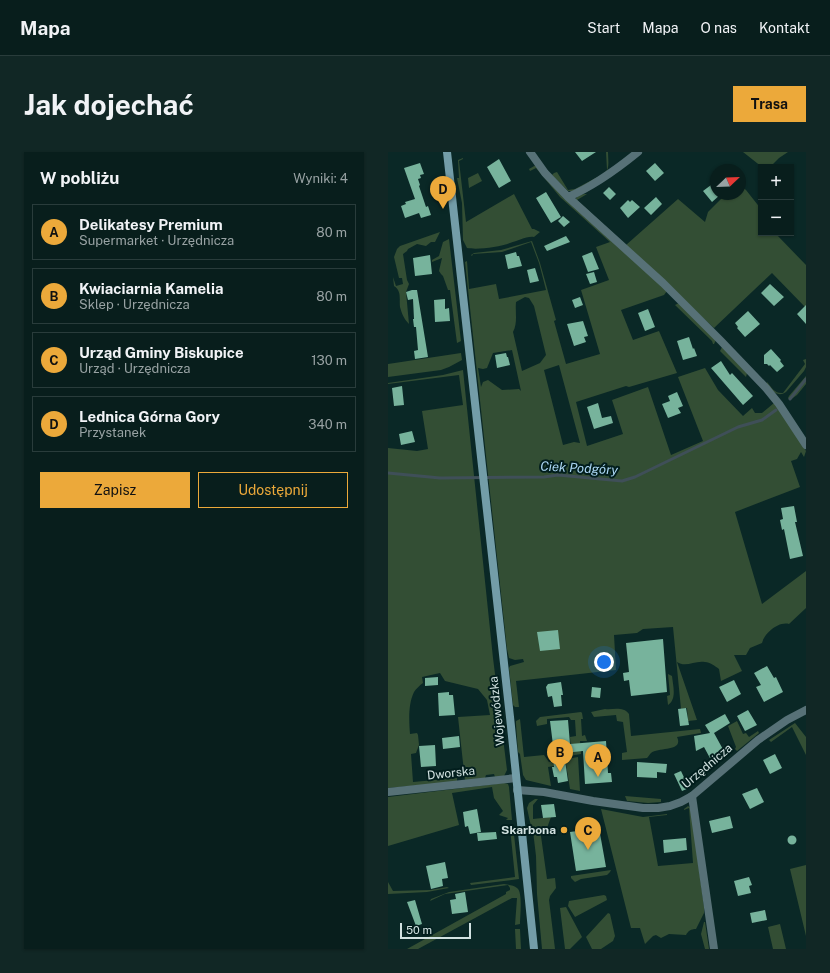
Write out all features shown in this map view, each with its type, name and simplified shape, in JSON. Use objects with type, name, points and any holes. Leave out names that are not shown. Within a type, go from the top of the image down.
[{"type":"main road","name":"Wojewódzka","points":[[447,152],[518,790],[534,949]]},
{"type":"street","points":[[530,152],[546,173],[568,197],[663,283],[721,340],[766,388],[784,411],[806,445]]},
{"type":"street","points":[[568,197],[586,189],[612,173],[638,152]]},
{"type":"street","name":"Urzędnicza","points":[[518,790],[544,792],[643,808],[670,806],[692,796],[758,740],[787,720],[806,710]]},
{"type":"street","name":"Dworska","points":[[388,792],[516,778]]},
{"type":"street","points":[[692,796],[714,949]]},
{"type":"green space","points":[[606,152],[608,152],[608,169],[605,174],[573,191],[568,191],[552,175],[557,172],[568,190],[575,189],[603,174],[607,170]]},
{"type":"green space","points":[[743,152],[788,152],[773,164],[758,164]]},
{"type":"green space","points":[[463,158],[459,161],[466,222],[514,194],[532,229],[540,232],[534,237],[525,238],[500,246],[472,249],[467,248],[463,240],[462,203],[457,178],[459,178],[458,160]]},
{"type":"green space","points":[[536,165],[667,291],[664,295],[621,310],[633,340],[659,331],[677,373],[629,387],[626,386],[576,402],[587,446],[623,434],[612,400],[648,387],[671,455],[703,441],[678,377],[705,368],[718,390],[743,416],[752,408],[755,413],[762,413],[774,403],[785,416],[806,451],[804,457],[801,452],[797,459],[791,461],[800,487],[735,512],[762,604],[806,571],[806,608],[789,624],[780,624],[772,629],[763,639],[762,643],[750,648],[746,655],[734,655],[742,671],[721,681],[719,669],[711,663],[701,662],[680,664],[677,662],[697,720],[688,721],[687,708],[681,709],[673,627],[643,629],[637,633],[614,635],[616,670],[516,681],[519,707],[515,707],[513,705],[509,668],[510,666],[524,662],[523,659],[515,660],[509,658],[507,649],[465,262],[467,261],[469,289],[496,284],[499,299],[546,290],[539,263],[531,242],[502,252],[471,255],[474,253],[501,250],[532,241],[540,263],[556,320],[554,321],[566,364],[600,354],[581,290],[609,280],[596,247],[610,242],[560,197],[536,168],[530,171],[529,169]],"holes":[[[525,297],[529,298],[534,306],[546,355],[540,363],[522,371],[513,332],[516,321],[516,302]],[[512,350],[521,391],[519,389],[502,390],[488,380],[483,382],[481,387],[478,368],[487,368],[493,353]],[[559,365],[580,443],[574,442],[563,445],[544,370]]]},
{"type":"green space","points":[[478,173],[482,181],[469,188],[468,178]]},
{"type":"green space","points":[[746,190],[758,205],[758,236],[778,236],[806,265],[806,308],[772,273],[714,328],[575,200],[580,195],[587,194],[577,200],[626,245],[678,199],[705,222],[708,212],[720,200],[746,200]]},
{"type":"green space","points":[[440,232],[435,242],[431,242],[426,246],[417,244],[403,254],[409,284],[406,292],[409,324],[402,314],[400,307],[400,295],[397,288],[394,286],[393,277],[396,286],[403,284],[402,278],[399,278],[394,257],[400,246]]},
{"type":"green space","points":[[449,239],[461,341],[457,343],[450,290],[448,290],[443,276],[439,271],[442,258],[432,262],[432,260],[439,256],[443,242]]},
{"type":"green space","points":[[679,303],[716,340],[714,344],[675,305]]},
{"type":"green space","points":[[722,347],[747,373],[746,377],[720,351]]},
{"type":"green space","points":[[461,353],[462,360],[441,370],[388,377],[388,364]]},
{"type":"green space","points":[[806,359],[806,367],[804,371],[783,394],[777,394],[766,384],[767,382],[776,392],[783,393],[805,364],[803,360]]},
{"type":"green space","points":[[463,370],[493,658],[507,770],[504,776],[495,777],[494,774],[486,775],[485,778],[465,781],[458,717],[490,715],[487,700],[478,689],[445,681],[440,673],[422,677],[423,683],[414,692],[412,697],[409,718],[410,734],[417,733],[419,745],[416,753],[411,754],[413,782],[457,778],[457,782],[388,788],[388,448],[417,451],[428,449],[422,411],[463,405],[459,375],[388,383],[443,375]]},
{"type":"green space","points":[[806,376],[806,384],[797,395],[790,400],[788,398],[789,396]]},
{"type":"green space","points":[[668,674],[672,676],[674,692],[673,699],[668,705],[667,696],[670,695]]},
{"type":"green space","points":[[605,709],[621,709],[629,714],[631,736],[700,729],[701,733],[677,737],[677,745],[655,751],[647,758],[622,760],[622,753],[627,752],[623,722],[617,721],[616,715],[594,717],[591,712]]},
{"type":"green space","points":[[581,712],[583,719],[581,719],[582,736],[585,735],[587,741],[580,741],[581,754],[551,759],[547,754],[571,752],[570,737],[576,736],[575,720],[571,720],[569,717],[547,719],[547,724],[537,726],[536,721],[540,717]]},
{"type":"green space","points":[[520,719],[524,757],[544,755],[549,762],[578,757],[580,791],[570,789],[566,764],[548,767],[551,786],[526,780],[523,775],[520,754],[518,752],[516,721]]},
{"type":"green space","points":[[737,721],[743,734],[746,733],[749,737],[758,731],[759,733],[737,751],[735,749],[736,747],[728,726]]},
{"type":"green space","points":[[795,723],[806,737],[806,755],[792,727],[771,742],[769,740]]},
{"type":"green space","points":[[504,783],[508,784],[509,787],[512,820],[506,820],[508,818],[499,815],[503,811],[494,798],[492,787],[452,793],[459,825],[388,846],[388,797]]},
{"type":"green space","points":[[625,796],[661,799],[661,802],[648,803],[627,801]]},
{"type":"green space","points":[[535,799],[538,799],[533,805],[533,819],[551,817],[547,828],[540,829],[547,879],[555,878],[556,888],[549,900],[555,949],[542,949],[537,894],[536,856],[533,831],[527,808],[529,803]]},
{"type":"green space","points":[[688,806],[691,808],[704,913],[696,929],[690,930],[686,935],[669,934],[661,938],[656,935],[645,944],[640,928],[631,928],[601,809],[643,817],[667,814],[649,817],[658,866],[693,863],[689,808],[684,810]]},
{"type":"green space","points":[[505,825],[513,826],[519,879],[471,885],[470,883],[515,877],[510,828]]},
{"type":"green space","points":[[806,865],[806,936],[790,869]]},
{"type":"green space","points":[[611,870],[607,875],[581,879],[575,882],[571,878],[571,876]]},
{"type":"green space","points":[[388,882],[393,891],[449,888],[427,892],[388,894]]},
{"type":"green space","points":[[504,884],[514,886],[519,890],[521,899],[520,924],[515,925],[517,898],[512,898],[418,949],[407,949],[506,894],[510,888],[508,885],[445,894],[430,901],[431,899],[449,892]]},
{"type":"green space","points":[[604,895],[606,896],[607,900],[575,917],[568,906],[569,901]]},
{"type":"green space","points":[[566,907],[582,937],[570,949],[565,949],[560,908]]},
{"type":"green space","points":[[608,913],[610,914],[615,936],[613,941],[601,949],[592,949],[586,937]]},
{"type":"green space","points":[[704,922],[709,949],[705,949],[701,934]]},
{"type":"green space","points":[[780,924],[786,949],[773,949],[768,927]]},
{"type":"green space","points":[[515,929],[520,929],[521,949],[516,949]]},
{"type":"building","points":[[575,152],[596,152],[582,161]]},
{"type":"building","points":[[499,159],[511,181],[499,188],[487,167]]},
{"type":"building","points":[[420,163],[424,174],[420,175],[421,178],[418,179],[419,186],[426,207],[428,206],[431,215],[421,218],[419,213],[405,218],[401,206],[406,204],[405,202],[415,199],[404,168]]},
{"type":"building","points":[[655,163],[664,173],[655,181],[646,171]]},
{"type":"building","points":[[710,186],[710,200],[703,191]]},
{"type":"building","points":[[609,187],[616,194],[610,200],[603,193]]},
{"type":"building","points":[[546,192],[561,217],[551,223],[536,198]]},
{"type":"building","points":[[656,197],[662,204],[651,215],[644,208]]},
{"type":"building","points":[[628,200],[630,202],[632,200],[640,207],[628,218],[620,208]]},
{"type":"building","points":[[563,216],[570,222],[564,227],[558,221]]},
{"type":"building","points":[[566,236],[570,242],[547,251],[544,246]]},
{"type":"building","points":[[516,252],[522,266],[508,269],[505,255]]},
{"type":"building","points":[[592,252],[599,269],[588,272],[582,256]]},
{"type":"building","points":[[430,255],[432,274],[415,276],[413,258]]},
{"type":"building","points":[[535,268],[539,281],[530,283],[527,270]]},
{"type":"building","points":[[594,272],[597,282],[590,284],[586,274]]},
{"type":"building","points":[[770,284],[784,297],[774,306],[761,293]]},
{"type":"building","points":[[417,290],[428,357],[415,359],[414,351],[418,350],[416,327],[414,327],[413,319],[413,299],[408,300],[406,292]]},
{"type":"building","points":[[580,297],[583,305],[575,308],[572,300]]},
{"type":"building","points":[[445,299],[445,309],[449,308],[450,321],[435,322],[434,300]]},
{"type":"building","points":[[806,305],[806,324],[797,314]]},
{"type":"building","points":[[648,309],[655,327],[645,331],[638,313]]},
{"type":"building","points":[[748,311],[760,324],[745,337],[737,328],[738,327],[735,323]]},
{"type":"building","points":[[583,321],[588,336],[584,337],[586,342],[574,346],[567,324]]},
{"type":"building","points":[[689,337],[697,356],[683,360],[677,341]]},
{"type":"building","points":[[771,349],[781,360],[780,361],[784,366],[777,372],[770,365],[764,364],[764,355]]},
{"type":"building","points":[[506,353],[510,365],[497,368],[495,355]]},
{"type":"building","points":[[721,361],[730,375],[732,373],[753,396],[743,405],[711,368]]},
{"type":"building","points":[[402,386],[404,405],[394,406],[392,388]]},
{"type":"building","points":[[677,392],[683,406],[678,408],[681,413],[668,418],[662,404],[670,401],[668,396]]},
{"type":"building","points":[[598,403],[602,418],[611,416],[613,423],[594,429],[587,407]]},
{"type":"building","points":[[412,431],[415,442],[401,445],[399,434]]},
{"type":"building","points":[[794,506],[797,522],[795,522],[803,556],[790,559],[784,529],[782,530],[780,520],[783,519],[781,508]]},
{"type":"building","points":[[558,630],[560,649],[540,651],[537,632]]},
{"type":"building","points":[[663,639],[667,692],[631,696],[629,680],[624,681],[623,673],[629,672],[626,643]]},
{"type":"building","points":[[767,666],[774,678],[776,677],[783,692],[764,702],[756,687],[761,685],[754,673]]},
{"type":"building","points":[[438,677],[438,685],[425,686],[425,678]]},
{"type":"building","points":[[734,680],[741,694],[727,702],[719,687]]},
{"type":"building","points":[[561,682],[563,695],[561,695],[562,706],[554,707],[552,696],[548,697],[546,687],[548,684]]},
{"type":"building","points":[[592,687],[601,688],[600,698],[591,697]]},
{"type":"building","points":[[449,692],[449,695],[453,695],[455,715],[439,716],[438,693]]},
{"type":"building","points":[[686,708],[689,725],[680,726],[678,709]]},
{"type":"building","points":[[748,710],[757,725],[745,731],[737,716]]},
{"type":"building","points":[[725,714],[730,723],[714,733],[725,753],[711,760],[704,747],[696,751],[694,736],[710,733],[705,725]]},
{"type":"building","points":[[568,720],[570,744],[606,741],[608,773],[611,773],[612,782],[585,784],[583,751],[564,753],[568,781],[558,783],[557,777],[554,777],[552,767],[554,767],[550,721]]},
{"type":"building","points":[[459,736],[460,747],[443,749],[442,738]]},
{"type":"building","points":[[435,745],[436,766],[421,767],[419,746]]},
{"type":"building","points":[[775,754],[782,768],[770,774],[763,760]]},
{"type":"building","points":[[637,762],[667,764],[666,773],[657,772],[657,778],[637,777]]},
{"type":"building","points":[[681,771],[689,788],[682,791],[674,774]]},
{"type":"building","points":[[757,788],[764,802],[750,809],[742,794]]},
{"type":"building","points":[[554,804],[556,817],[543,818],[541,805]]},
{"type":"building","points":[[477,809],[481,832],[470,834],[468,826],[465,827],[463,812]]},
{"type":"building","points":[[730,816],[733,828],[712,833],[709,821]]},
{"type":"building","points":[[599,828],[606,867],[576,871],[570,832]]},
{"type":"building","points":[[496,832],[497,839],[478,841],[477,833]]},
{"type":"building","points":[[792,835],[797,840],[792,845],[787,840]]},
{"type":"building","points":[[686,838],[687,850],[664,853],[663,840]]},
{"type":"building","points":[[445,862],[448,878],[442,879],[443,886],[431,889],[426,866]]},
{"type":"building","points":[[749,877],[752,885],[749,886],[751,893],[738,896],[734,881]]},
{"type":"building","points":[[465,892],[468,912],[452,914],[450,900],[456,899],[455,894]]},
{"type":"building","points":[[415,900],[422,924],[416,926],[407,902]]},
{"type":"building","points":[[765,910],[767,920],[752,923],[750,913]]},
{"type":"waterway","name":"Ciek Podgóry","points":[[790,399],[806,379]]},
{"type":"waterway","name":"Ciek Podgóry","points":[[388,473],[440,478],[544,477],[558,475],[622,481],[635,477],[738,427],[762,420],[776,410]]},
{"type":"place","name":"Lednica Górna Gory","points":[[443,209]]},
{"type":"place","name":"Kwiaciarnia Kamelia","points":[[560,772]]},
{"type":"place","name":"Delikatesy Premium","points":[[598,777]]},
{"type":"place","name":"Skarbona","points":[[564,830]]},
{"type":"place","name":"Urząd Gminy Biskupice","points":[[588,850]]}]
